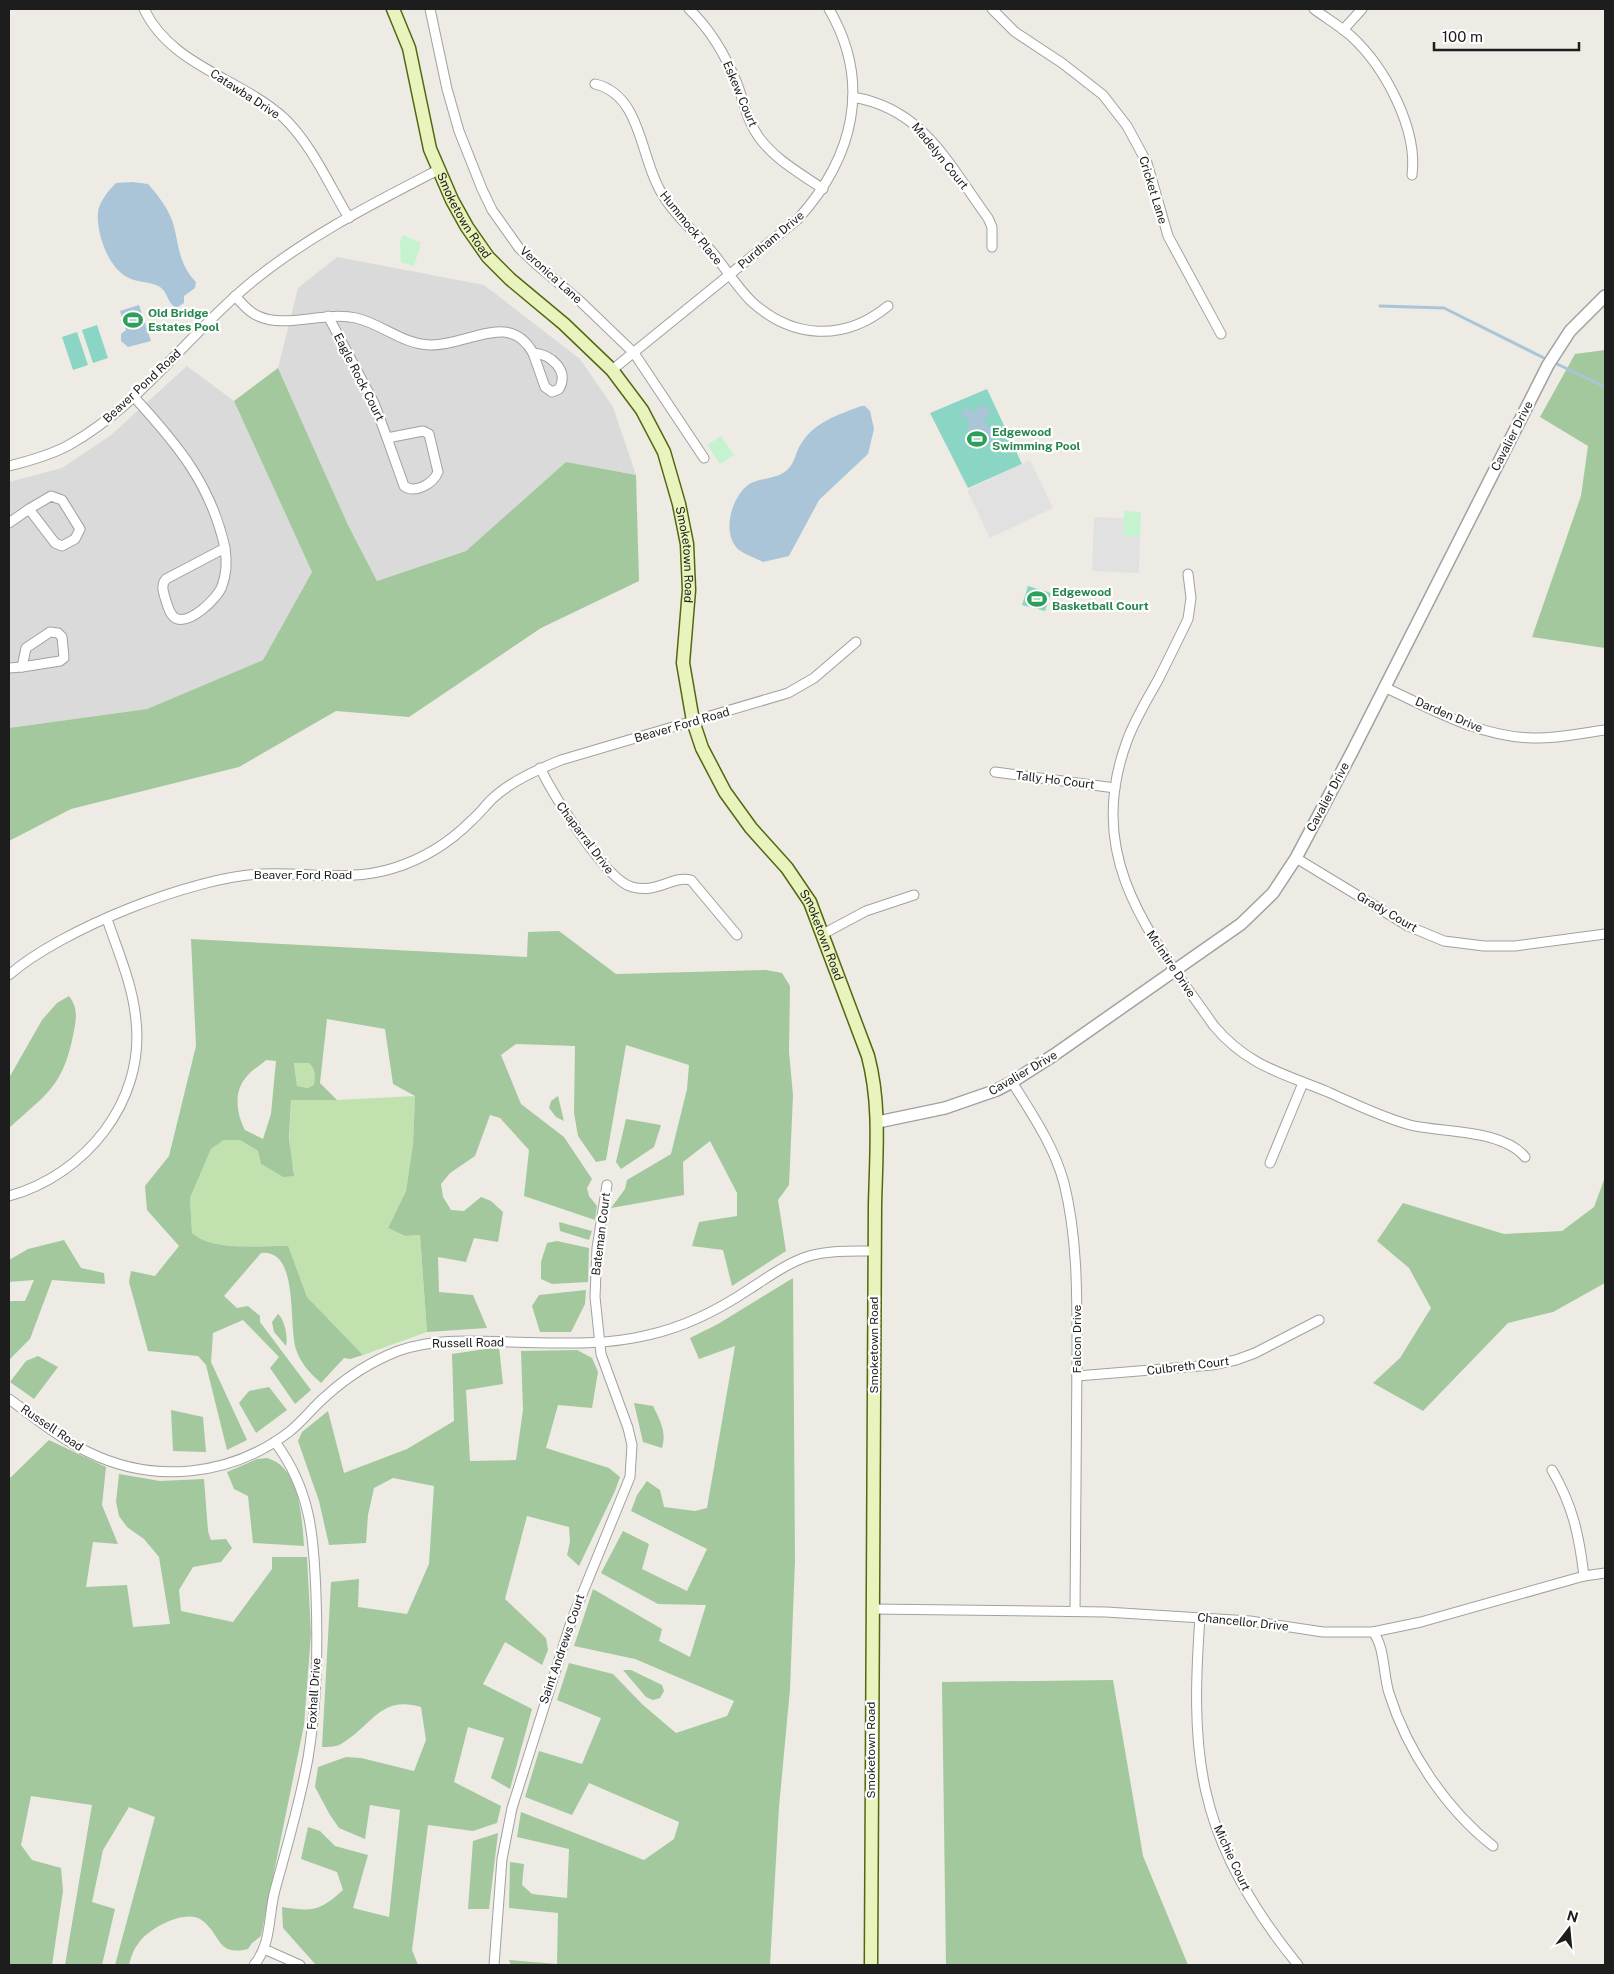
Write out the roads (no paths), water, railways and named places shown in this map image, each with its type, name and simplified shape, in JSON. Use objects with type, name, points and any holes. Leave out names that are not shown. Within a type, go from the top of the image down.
[{"type":"main road","name":"Smoketown Road","points":[[384,9],[401,27]]},
{"type":"main road","name":"Smoketown Road","points":[[393,9],[401,27],[413,66],[422,121],[438,170],[467,226],[488,257],[510,279],[564,324],[612,370],[627,388],[652,428],[668,462],[687,544],[689,570],[684,662],[693,721],[709,764],[725,792],[751,828],[800,884],[823,934],[868,1056],[876,1091],[878,1122],[872,1609],[871,1965]]},
{"type":"street","name":"Catawba Drive","points":[[144,9],[157,32],[173,48],[272,109],[292,127],[303,141],[349,218]]},
{"type":"street","name":"Veronica Lane","points":[[430,9],[447,89],[459,131],[492,210],[510,236],[530,259],[595,315],[634,353],[704,458]]},
{"type":"street","name":"Eskew Court","points":[[689,9],[720,49],[730,68],[749,121],[758,135],[775,155],[823,189]]},
{"type":"street","name":"Purdham Drive","points":[[612,370],[798,219],[823,189],[841,153],[852,114],[853,97],[852,76],[845,43],[829,9]]},
{"type":"street","name":"Cricket Lane","points":[[992,9],[1015,32],[1069,68],[1103,95],[1127,126],[1146,163],[1168,236],[1221,334]]},
{"type":"street","points":[[1314,9],[1343,30],[1368,56],[1394,97],[1411,135],[1413,149],[1412,175]]},
{"type":"street","points":[[1343,30],[1362,9]]},
{"type":"street","name":"Hummock Place","points":[[595,84],[609,88],[624,102],[638,130],[644,155],[661,192],[672,209],[715,256],[729,276],[766,313],[788,326],[818,332],[848,328],[865,322],[888,306]]},
{"type":"street","name":"Madelyn Court","points":[[853,97],[885,105],[918,126],[988,218],[992,227],[992,247]]},
{"type":"street","name":"Beaver Pond Road","points":[[9,466],[68,445],[101,424],[134,397],[235,296],[296,250],[349,218],[438,170]]},
{"type":"street","points":[[235,296],[250,312],[265,319],[328,316],[356,318],[403,340],[430,345],[453,343],[506,331],[523,338],[533,353]]},
{"type":"street","name":"Cavalier Drive","points":[[878,1122],[945,1108],[997,1090],[1012,1082],[1176,971],[1241,924],[1273,892],[1296,858],[1548,366],[1570,331],[1605,296]]},
{"type":"street","name":"Eagle Rock Court","points":[[328,316],[374,403],[404,486],[408,489],[416,489],[436,477],[438,468],[429,434],[426,431],[387,438]]},
{"type":"street","points":[[134,397],[162,429],[199,478],[216,512],[225,548],[226,572],[216,597],[196,613],[183,619],[174,617],[162,588],[166,579],[225,548]]},
{"type":"street","points":[[9,523],[29,509],[47,498],[57,497],[62,500],[70,512],[80,529],[79,534],[72,541],[62,546],[57,546],[29,509]]},
{"type":"street","name":"McIntire Drive","points":[[1188,574],[1191,598],[1188,619],[1127,741],[1115,788],[1114,828],[1120,869],[1137,912],[1214,1026],[1238,1051],[1265,1068],[1408,1124],[1434,1130],[1496,1139],[1520,1150],[1525,1157]]},
{"type":"street","points":[[9,668],[60,661],[64,658],[64,642],[62,637],[58,633],[50,632],[34,642],[26,648],[22,666]]},
{"type":"street","name":"Beaver Ford Road","points":[[9,975],[45,947],[69,934],[172,894],[245,875],[293,873],[354,876],[394,868],[413,861],[442,845],[471,822],[499,793],[540,768],[561,760],[788,693],[814,678],[856,642]]},
{"type":"street","name":"Darden Drive","points":[[1384,687],[1458,721],[1497,734],[1554,738],[1605,730]]},
{"type":"street","name":"Chaparral Drive","points":[[540,768],[565,814],[617,879],[632,887],[645,889],[656,888],[679,879],[691,880],[737,936]]},
{"type":"street","name":"Tally Ho Court","points":[[995,772],[1115,788]]},
{"type":"street","name":"Grady Court","points":[[1296,858],[1408,926],[1444,941],[1484,946],[1515,946],[1605,934]]},
{"type":"street","points":[[823,934],[866,910],[914,895]]},
{"type":"street","points":[[9,1196],[56,1176],[84,1156],[111,1122],[128,1085],[135,1062],[137,1023],[130,987],[107,919]]},
{"type":"street","name":"Falcon Drive","points":[[1012,1082],[1042,1131],[1064,1182],[1074,1262],[1077,1376],[1075,1611]]},
{"type":"street","points":[[1270,1163],[1303,1083]]},
{"type":"street","name":"Bateman Court","points":[[600,1342],[595,1272],[607,1185]]},
{"type":"street","name":"Russell Road","points":[[9,1399],[66,1440],[112,1462],[145,1471],[177,1473],[217,1467],[275,1442],[356,1373],[396,1352],[417,1345],[460,1341],[600,1342],[649,1335],[699,1317],[728,1302],[773,1272],[808,1256],[834,1251],[875,1251]]},
{"type":"street","name":"Culbreth Court","points":[[1077,1376],[1212,1365],[1236,1360],[1255,1353],[1319,1320]]},
{"type":"street","name":"Saint Andrews Court","points":[[494,1965],[502,1859],[512,1808],[572,1619],[630,1477],[632,1446],[628,1428],[608,1376],[600,1342]]},
{"type":"street","name":"Foxhall Drive","points":[[264,1949],[272,1902],[294,1824],[308,1758],[318,1638],[315,1555],[310,1514],[301,1485],[292,1467],[275,1442]]},
{"type":"street","points":[[1552,1470],[1566,1494],[1574,1520],[1584,1576]]},
{"type":"street","name":"Chancellor Drive","points":[[872,1609],[1075,1611],[1200,1617],[1323,1632],[1373,1632],[1421,1622],[1584,1576],[1605,1573]]},
{"type":"street","name":"Michie Court","points":[[1200,1617],[1197,1672],[1198,1731],[1200,1760],[1209,1806],[1220,1838],[1250,1895],[1298,1965]]},
{"type":"street","points":[[1373,1632],[1379,1639],[1389,1692],[1408,1738],[1449,1803],[1466,1823],[1493,1846]]},
{"type":"street","points":[[254,1965],[264,1949],[300,1965]]},
{"type":"water","points":[[116,183],[148,184],[165,206],[175,229],[182,260],[196,282],[195,288],[184,296],[184,303],[176,308],[160,287],[131,279],[120,272],[109,258],[101,239],[98,212],[102,200]]},
{"type":"water","name":"Old Bridge Estates Pool","points":[[139,305],[151,341],[128,347],[121,341],[121,334],[126,330],[120,311]]},
{"type":"water","points":[[981,405],[988,408],[989,415],[983,420],[995,433],[991,442],[980,435],[975,437],[969,436],[967,431],[969,421],[961,415],[965,407],[973,412]]},
{"type":"water","points":[[865,406],[870,411],[874,429],[868,454],[819,500],[789,556],[763,562],[739,550],[730,535],[729,526],[733,507],[742,491],[753,482],[785,472],[793,463],[806,436],[827,420]]},
{"type":"waterway","points":[[1380,306],[1444,308],[1546,359]]},
{"type":"waterway","points":[[1557,364],[1605,387]]},
{"type":"place","name":"Old Bridge Estates Pool","points":[[133,320]]},
{"type":"place","name":"Edgewood Swimming Pool","points":[[977,439]]},
{"type":"place","name":"Edgewood Basketball Court","points":[[1037,599]]}]
